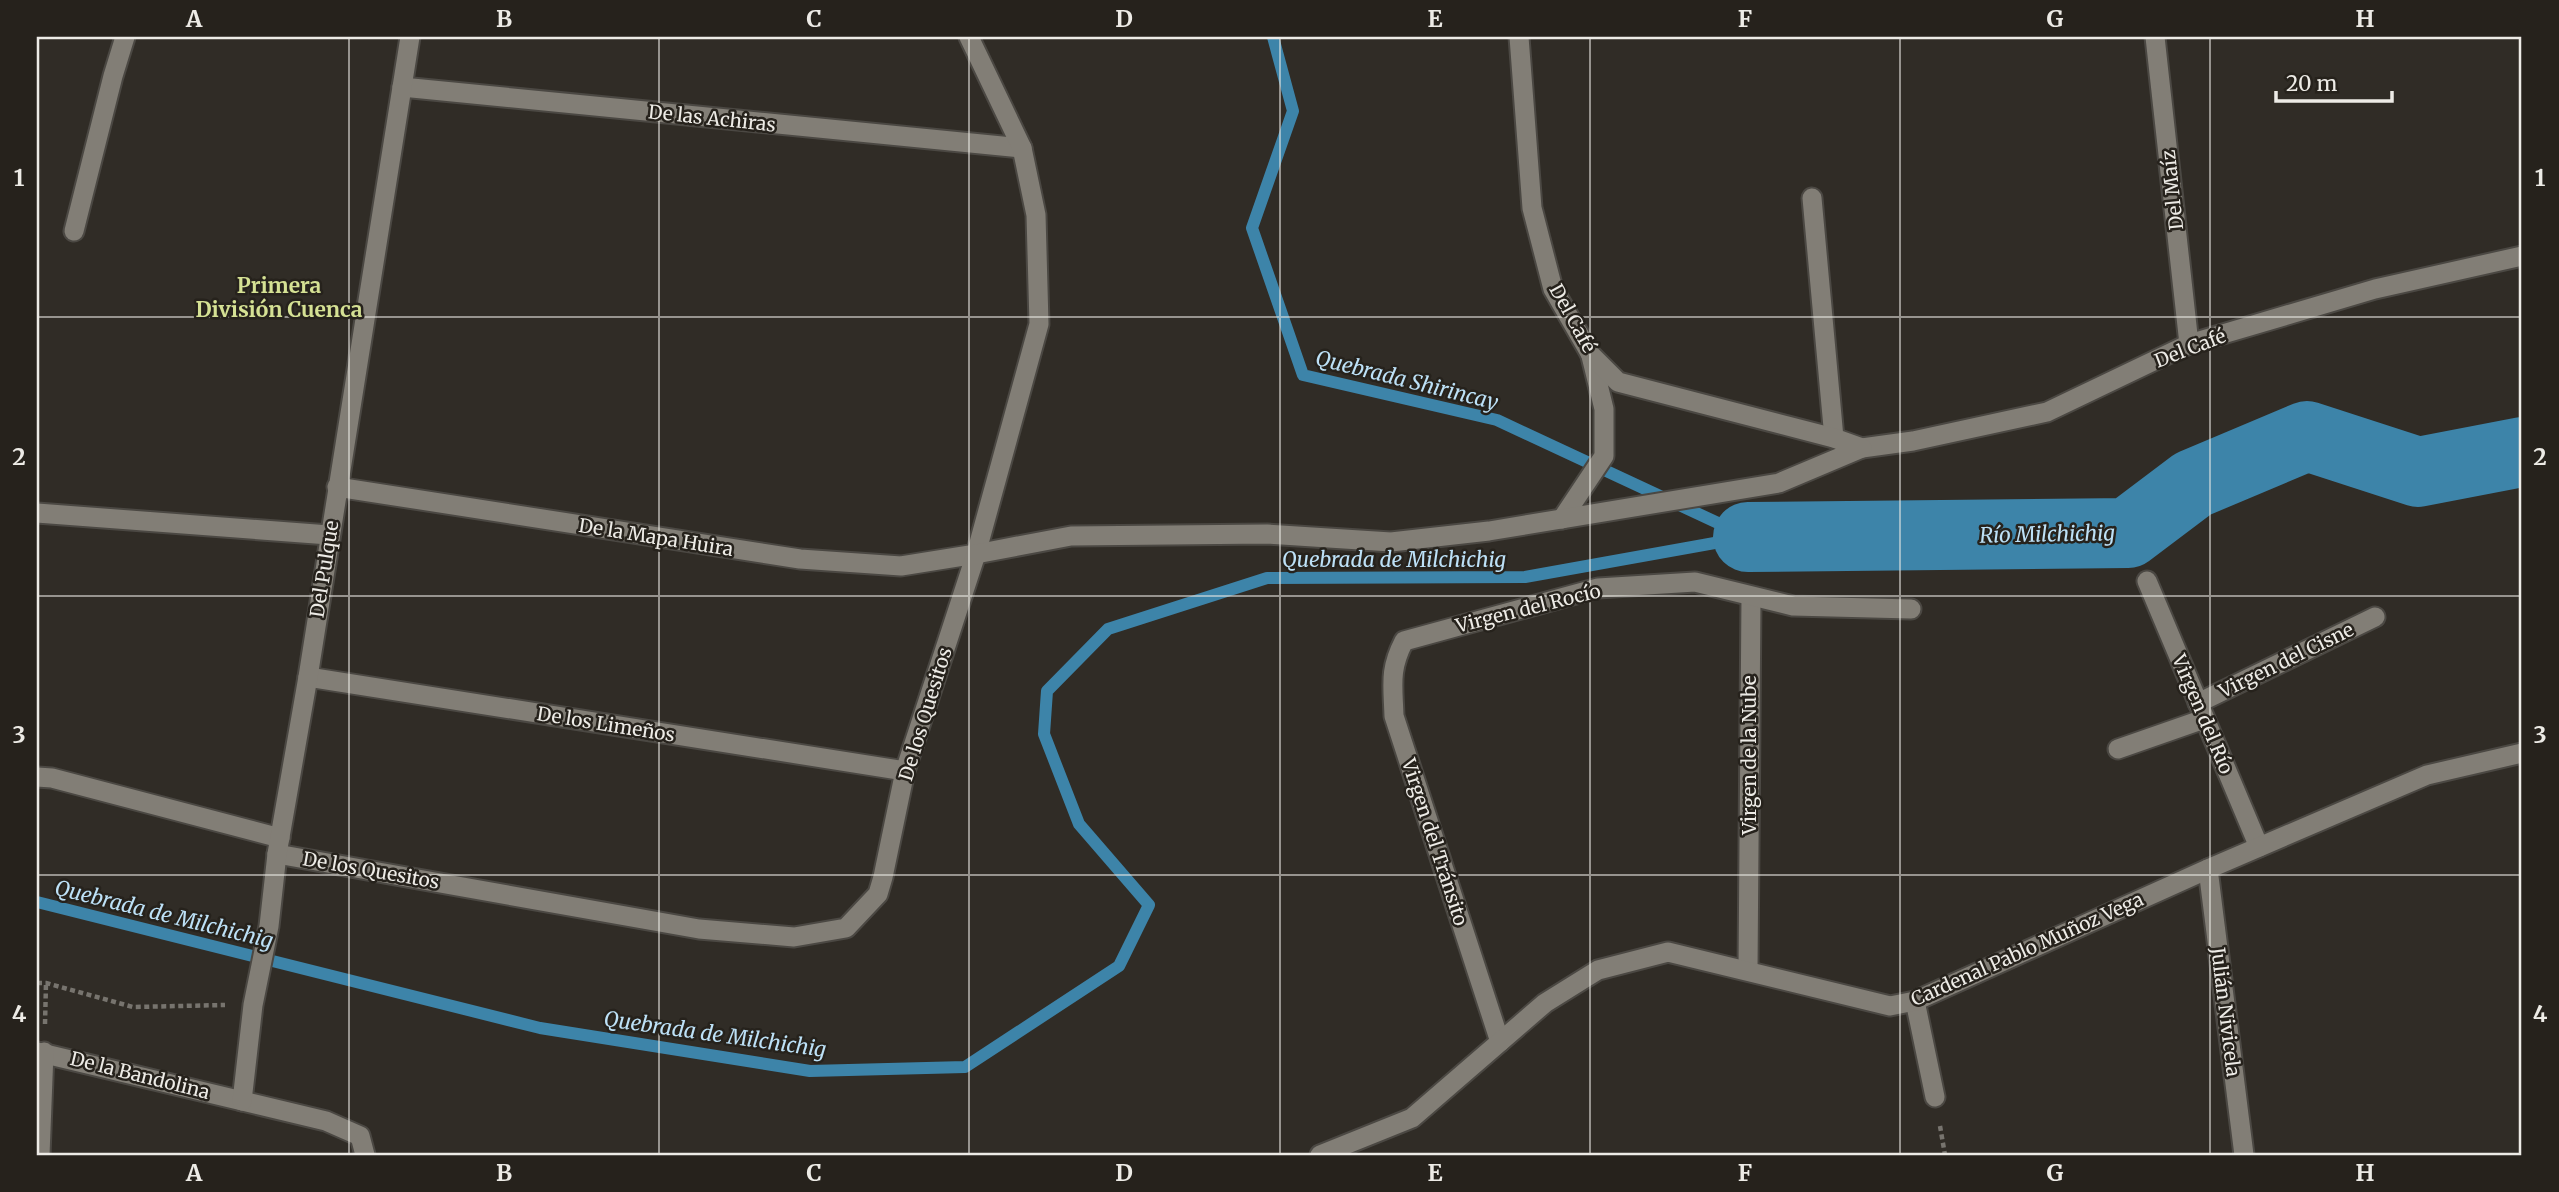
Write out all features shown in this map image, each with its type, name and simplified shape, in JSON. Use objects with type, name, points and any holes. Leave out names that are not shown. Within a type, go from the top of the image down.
[{"type":"street","points":[[74,231],[125,37]]},
{"type":"street","name":"Del Pulque","points":[[242,1101],[254,995],[269,926],[279,846],[410,37]]},
{"type":"street","name":"De los Quesitos","points":[[37,776],[52,778],[279,846],[699,929],[794,937],[846,928],[878,894],[884,877],[905,771],[976,554],[1039,324],[1036,215],[1022,148],[969,37]]},
{"type":"street","name":"Del Café","points":[[1519,37],[1532,208],[1553,289],[1591,355],[1618,382],[1834,438],[1862,448]]},
{"type":"street","name":"Del Maíz","points":[[2155,37],[2189,344]]},
{"type":"street","name":"De las Achiras","points":[[402,87],[1022,148]]},
{"type":"street","points":[[1812,198],[1834,438]]},
{"type":"street","name":"Del Café","points":[[1562,519],[1779,483],[1862,448],[1913,442],[2047,412],[2189,344],[2375,289],[2522,256]]},
{"type":"street","points":[[976,554],[1071,536],[1266,534],[1391,541],[1489,531],[1562,519],[1604,456],[1604,409],[1591,355]]},
{"type":"street","name":"De la Mapa Huira","points":[[337,487],[800,559],[901,566],[976,554]]},
{"type":"street","points":[[37,513],[329,535]]},
{"type":"street","name":"Virgen del Río","points":[[2147,581],[2259,847]]},
{"type":"street","name":"Virgen del Rocío","points":[[1404,641],[1598,588],[1695,582],[1751,598]]},
{"type":"street","points":[[1751,598],[1793,607],[1911,609]]},
{"type":"street","name":"Virgen de la Nube","points":[[1748,970],[1751,598]]},
{"type":"street","name":"Virgen del Cisne","points":[[2118,749],[2201,711],[2375,617]]},
{"type":"street","name":"Virgen del Tránsito","points":[[1404,641],[1393,668],[1394,716],[1500,1042]]},
{"type":"street","name":"De los Limeños","points":[[308,677],[905,771]]},
{"type":"street","name":"Cardenal Pablo Muñoz Vega","points":[[1320,1155],[1412,1118],[1545,1003],[1598,970],[1668,952],[1890,1006],[1915,1002],[2208,869],[2427,775],[2522,752]]},
{"type":"street","name":"Julián Nivicela","points":[[2208,869],[2244,1155]]},
{"type":"street","points":[[1915,1002],[1935,1097]]},
{"type":"street","points":[[40,1052],[40,1155]]},
{"type":"street","name":"De la Bandolina","points":[[40,1052],[326,1121],[360,1136],[365,1155]]},
{"type":"path","points":[[37,983],[46,983],[133,1007],[254,995]]},
{"type":"path","points":[[40,1052],[46,983]]},
{"type":"waterway","name":"Quebrada Shirincay","points":[[1273,37],[1293,111],[1252,228],[1303,375],[1497,420],[1748,537]]},
{"type":"waterway","name":"Río Milchichig","points":[[1748,537],[2128,533],[2193,484],[2307,436],[2418,472],[2522,452]]},
{"type":"waterway","name":"Quebrada de Milchichig","points":[[37,902],[540,1028],[810,1071],[965,1067],[1119,966],[1149,905],[1079,824],[1044,734],[1047,691],[1108,629],[1267,578],[1525,577],[1748,537]]},
{"type":"district","name":"Primera División Cuenca","points":[[279,297]]}]
